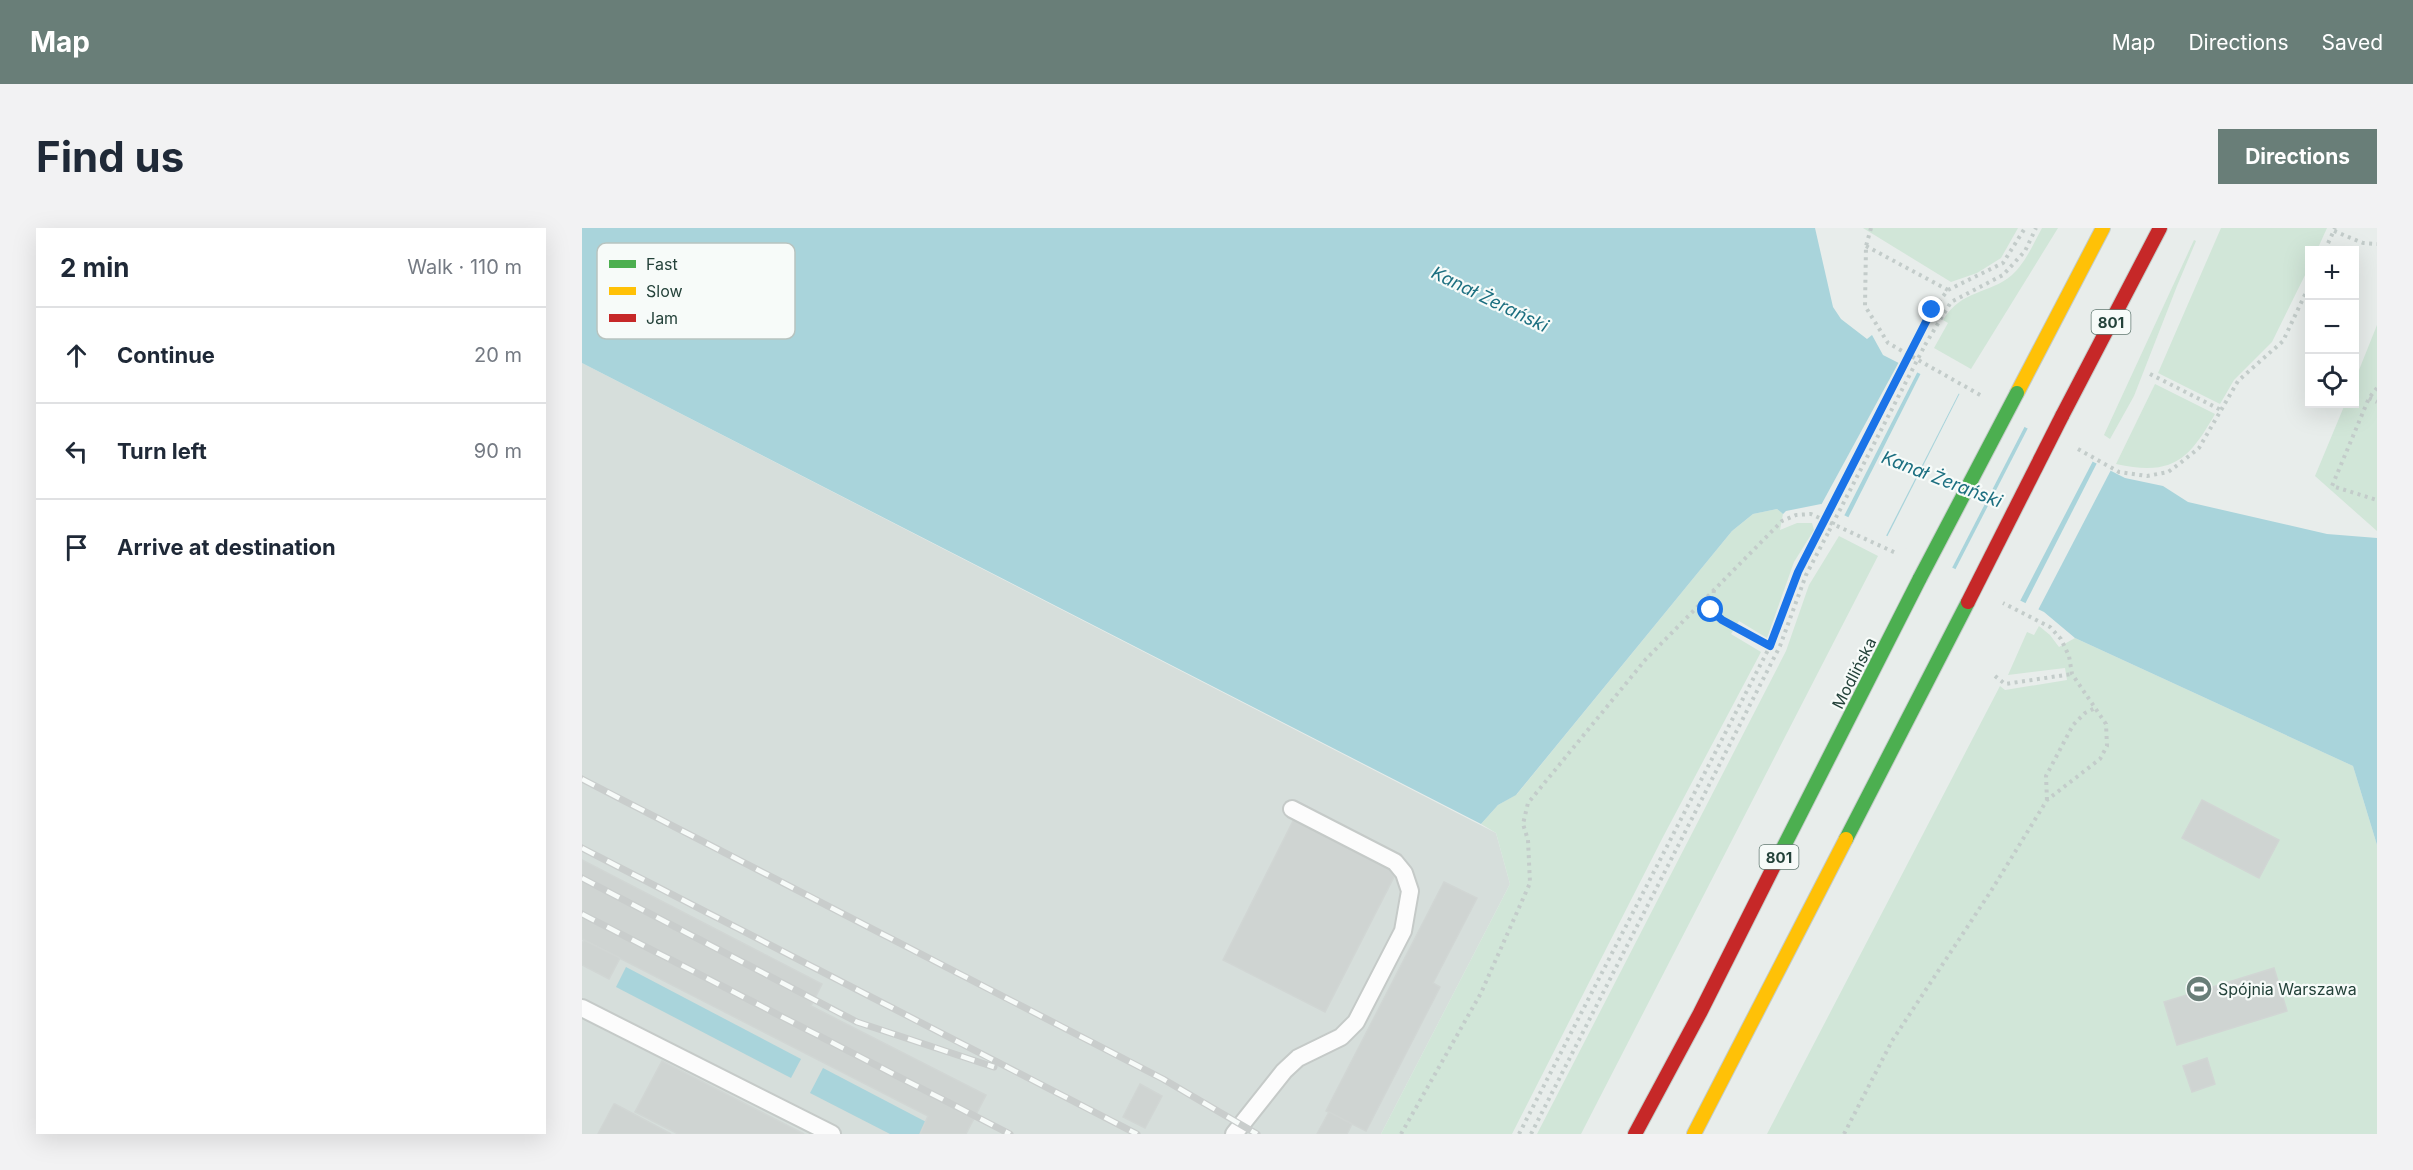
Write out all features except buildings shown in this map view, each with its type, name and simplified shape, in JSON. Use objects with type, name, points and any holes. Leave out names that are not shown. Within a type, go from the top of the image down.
[{"type":"main road","name":"Modlińska","points":[[1635,1134],[1700,1013],[1920,578],[2103,228]]},
{"type":"main road","name":"801","points":[[1694,1134],[2160,228]]},
{"type":"lane","points":[[1234,1134],[1291,1065],[1313,1050],[1341,1037],[1356,1022],[1403,932],[1408,908],[1410,891],[1404,873],[1395,862],[1292,809]]},
{"type":"lane","points":[[582,1008],[832,1134]]},
{"type":"path","points":[[1865,306],[1866,246],[1871,228]]},
{"type":"path","points":[[1520,1134],[1770,646],[1798,572],[1932,310],[1948,290],[2003,263],[2025,228]]},
{"type":"path","points":[[1531,1134],[1780,646],[1806,575],[1925,345],[1951,302],[2003,275],[2025,251],[2036,228]]},
{"type":"path","points":[[2327,246],[2335,229],[2363,243],[2377,244]]},
{"type":"path","points":[[1866,246],[1948,290]]},
{"type":"path","points":[[2168,472],[2199,448],[2238,381],[2283,341],[2305,295]]},
{"type":"path","points":[[2150,374],[2221,410]]},
{"type":"path","points":[[2377,388],[2369,398],[2332,486],[2377,500]]},
{"type":"path","points":[[2369,398],[2377,402]]},
{"type":"path","points":[[1401,1134],[1481,993],[1530,883],[1528,840],[1523,824],[1528,804],[1646,659],[1782,521]]},
{"type":"path","points":[[1714,589],[1711,610],[1722,620],[1770,646]]},
{"type":"path","points":[[1844,1134],[1892,1041],[1991,891],[2047,800],[2100,759],[2107,746],[2106,724],[2072,674],[2061,639]]},
{"type":"path","points":[[1995,676],[2006,684],[2072,674]]},
{"type":"path","points":[[2047,800],[2046,776],[2073,724],[2085,713],[2095,708]]},
{"type":"shaded area","points":[[582,363],[1496,833],[1510,884],[1381,1134],[582,1134]]},
{"type":"green space","points":[[1863,228],[2018,228],[2001,258],[1977,273],[1951,282]]},
{"type":"green space","points":[[2042,228],[2058,228],[1971,369],[1934,348],[1948,323],[1943,320],[1950,310],[1967,297],[1994,286],[2012,275],[2025,259]]},
{"type":"green space","points":[[2221,228],[2327,228],[2319,246],[2305,246],[2305,275],[2272,342],[2234,380],[2220,404],[2158,373]]},
{"type":"green space","points":[[2194,240],[2196,241],[2134,396],[2110,439],[2104,435]]},
{"type":"green space","points":[[2377,325],[2377,531],[2315,476],[2343,408],[2359,408],[2359,370]]},
{"type":"green space","points":[[2155,384],[2215,414],[2187,454],[2176,461],[2165,466],[2151,468],[2116,464]]},
{"type":"green space","points":[[1777,509],[1783,514],[1780,530],[1797,523],[1812,523],[1814,530],[1794,562],[1767,638],[1739,621],[1731,634],[1761,652],[1663,837],[1512,1134],[1381,1134],[1510,884],[1496,833],[1481,824],[1498,805],[1517,794],[1732,531],[1753,514]]},
{"type":"green space","points":[[1839,536],[1878,556],[1581,1134],[1537,1134],[1786,651],[1809,585]]},
{"type":"green space","name":"Spójnia Warszawa","points":[[2039,626],[2059,647],[2075,638],[2353,766],[2377,845],[2377,1134],[1767,1134],[2000,686],[2005,690],[2067,680],[2065,668],[2008,675],[2027,632],[2034,635]]},
{"type":"water","name":"Kanał Żerański","points":[[582,228],[1815,228],[1833,307],[1841,319],[1867,339],[1872,335],[1883,355],[2125,478],[2163,486],[2188,502],[2327,534],[2377,538],[2377,845],[2353,766],[2075,638],[2044,612],[1821,504],[1786,511],[1783,514],[1777,509],[1753,514],[1732,531],[1516,795],[1498,805],[1481,824],[582,363]]},
{"type":"water","points":[[626,967],[801,1059],[791,1078],[616,987]]},
{"type":"water","points":[[823,1068],[930,1124],[925,1134],[890,1134],[810,1093]]},
{"type":"pier","points":[[1900,360],[1919,369],[1843,518],[1820,507]]},
{"type":"pier","points":[[1922,371],[1960,391],[1885,538],[1847,520]]},
{"type":"pier","points":[[1961,391],[2026,424],[1951,570],[1886,539]]},
{"type":"pier","points":[[2029,426],[2094,459],[2019,603],[1954,572]]},
{"type":"pier","points":[[2098,461],[2112,468],[2037,612],[2024,606]]},
{"type":"railway","points":[[582,779],[1163,1079],[1257,1134]]},
{"type":"railway","points":[[582,848],[1137,1134]]},
{"type":"railway","points":[[582,878],[857,1022],[994,1067]]},
{"type":"railway","points":[[582,914],[1010,1134]]},
{"type":"traffic: fast","points":[[1920,578],[2017,393]]},
{"type":"traffic: fast","points":[[1781,852],[1920,578]]},
{"type":"traffic: fast","points":[[1846,839],[1968,602]]},
{"type":"traffic: slow","points":[[2017,393],[2103,228]]},
{"type":"traffic: slow","points":[[1694,1134],[1846,839]]},
{"type":"traffic: jam","points":[[2062,416],[2160,228]]},
{"type":"traffic: jam","points":[[1968,602],[2062,416]]},
{"type":"traffic: jam","points":[[1635,1134],[1700,1013],[1781,852]]},
{"type":"place","name":"Spójnia Warszawa","points":[[2199,989]]},
{"type":"route","points":[[1711,610],[1722,620],[1770,646],[1798,572],[1932,310]]}]
